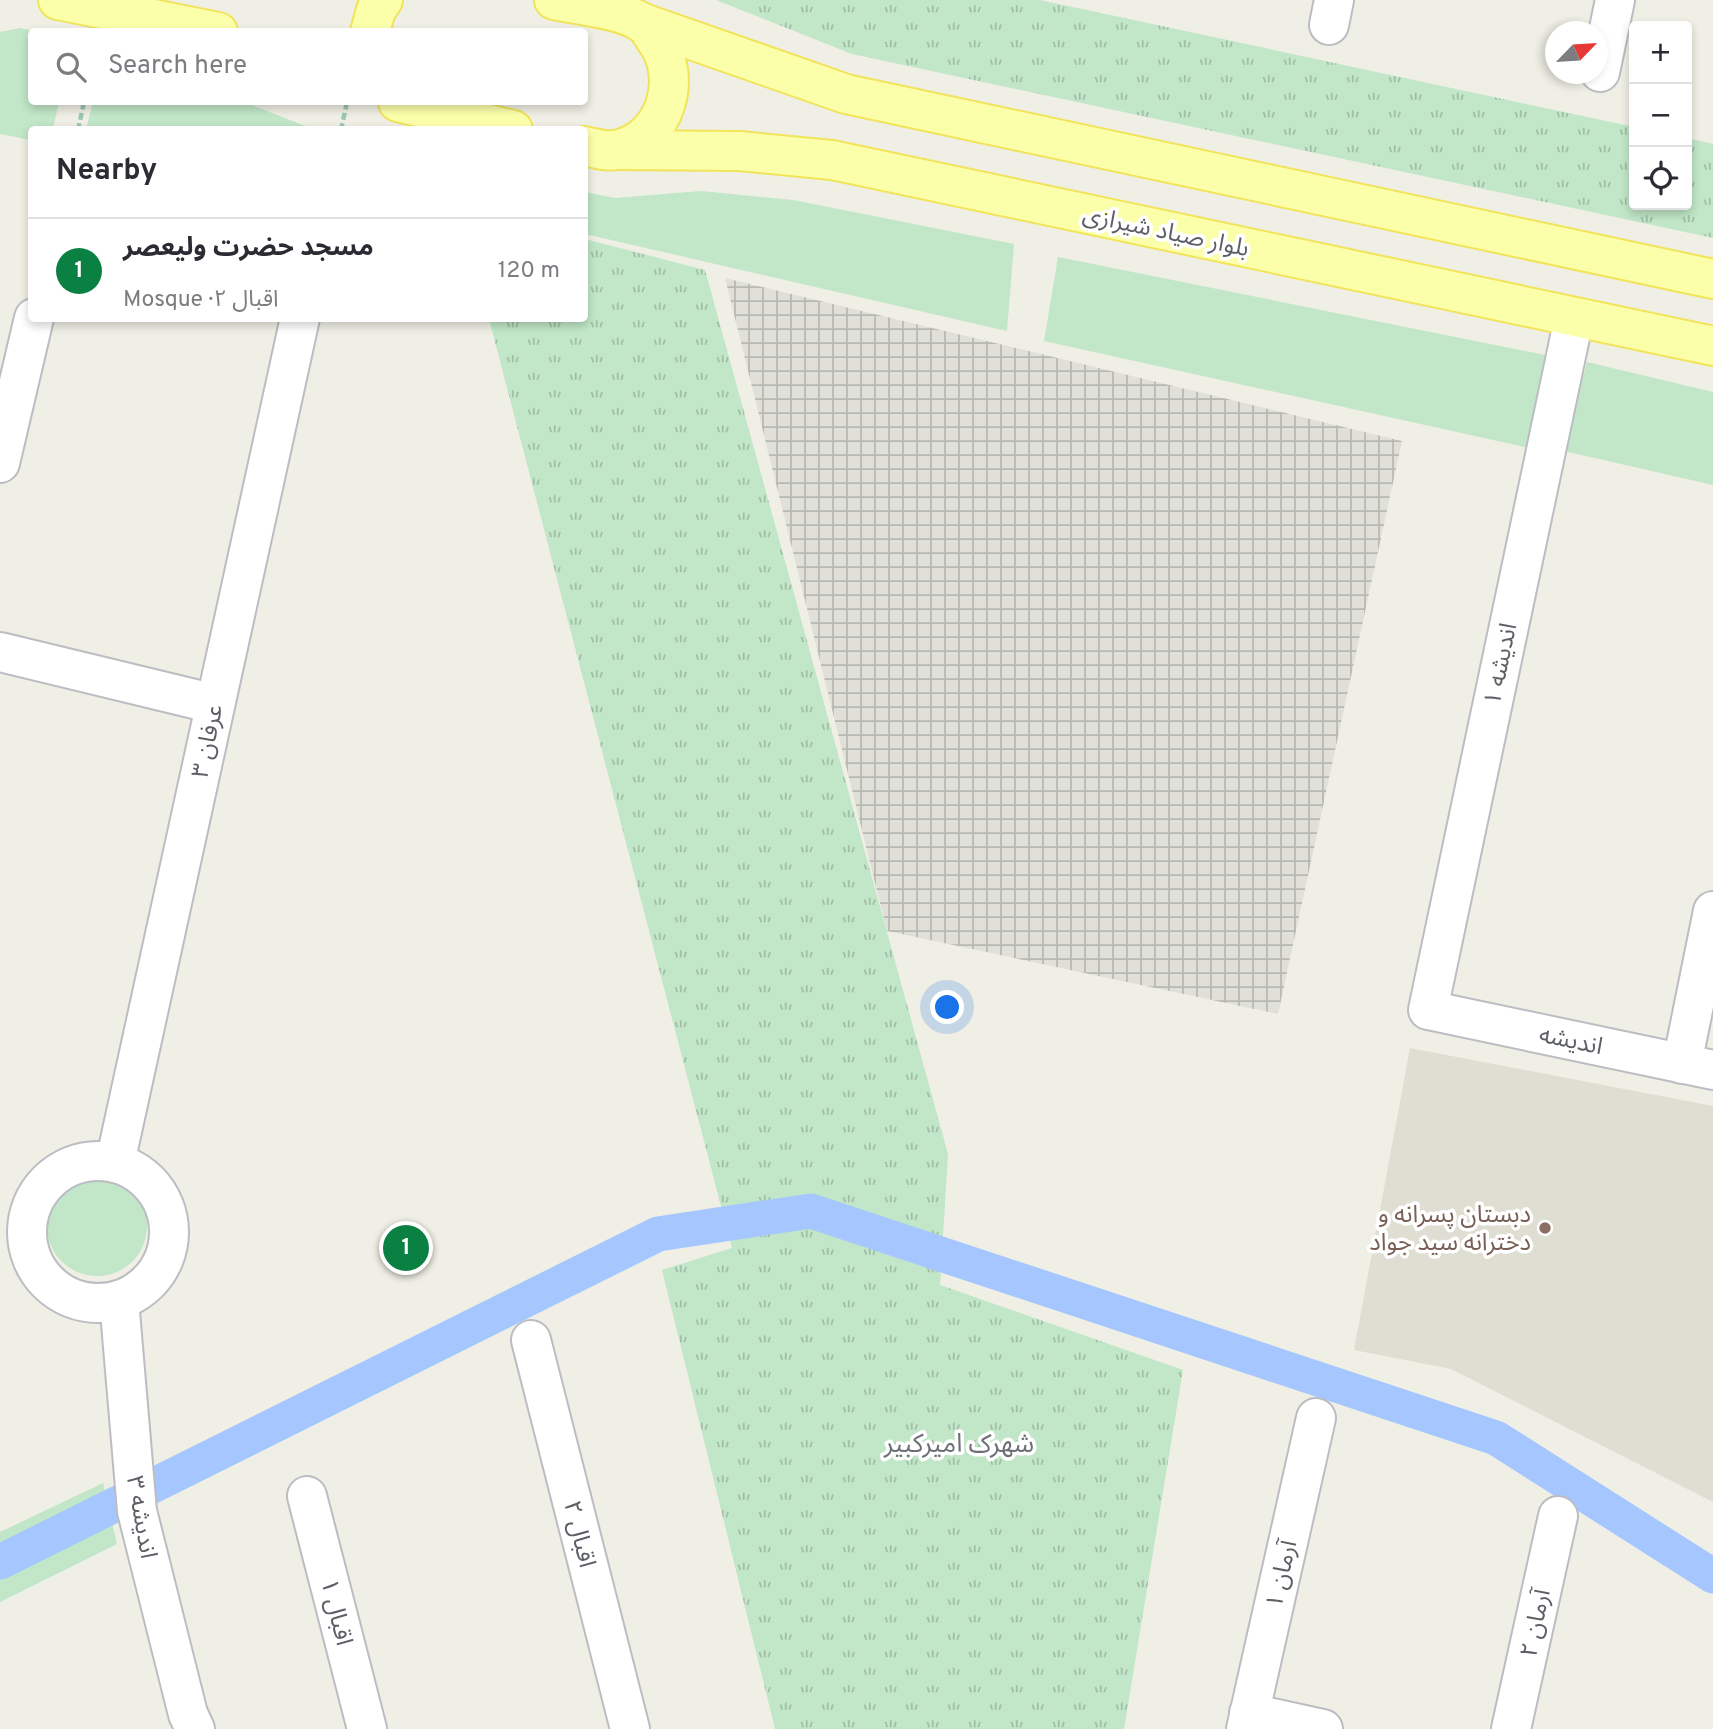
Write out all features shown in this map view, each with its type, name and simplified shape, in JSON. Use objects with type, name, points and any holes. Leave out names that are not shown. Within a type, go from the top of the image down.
[{"type":"main road","points":[[58,0],[198,28]]},
{"type":"main road","points":[[371,28],[376,10],[383,0]]},
{"type":"main road","points":[[554,0],[627,13],[846,94],[1713,279]]},
{"type":"main road","points":[[600,148],[631,144],[652,127],[666,104],[670,87],[665,52],[627,13]]},
{"type":"main road","points":[[410,105],[497,126]]},
{"type":"main road","name":"بلوار صیاد شیرازی","points":[[600,148],[739,151],[832,160],[1713,346]]},
{"type":"street","points":[[1608,34],[1615,0]]},
{"type":"street","name":"اندیشه ۱","points":[[1428,1010],[1574,318]]},
{"type":"street","points":[[0,463],[33,322]]},
{"type":"street","name":"عرفان ۳","points":[[115,1163],[299,322]]},
{"type":"street","points":[[0,652],[215,704]]},
{"type":"street","points":[[1697,1067],[1713,911]]},
{"type":"street","name":"اندیشه","points":[[1428,1010],[1697,1067]]},
{"type":"street","points":[[115,1163],[132,1170],[159,1195],[169,1230],[161,1266],[135,1293],[119,1300],[100,1303],[82,1301],[50,1284],[30,1252],[15,1212],[61,1171],[78,1164],[115,1163]]},
{"type":"street","name":"اندیشه ۳","points":[[119,1300],[137,1511],[188,1714],[195,1729]]},
{"type":"street","name":"اقبال ۲","points":[[531,1340],[630,1729]]},
{"type":"street","name":"آرمان ۱","points":[[1247,1721],[1316,1418]]},
{"type":"street","name":"اقبال ۱","points":[[307,1496],[367,1729]]},
{"type":"street","name":"آرمان ۲","points":[[1511,1729],[1558,1516]]},
{"type":"street","points":[[1247,1721],[1323,1729]]},
{"type":"path","points":[[79,126],[83,105]]},
{"type":"path","points":[[342,126],[346,105]]},
{"type":"shaded area","points":[[725,278],[1402,441],[1278,1014],[887,931]]},
{"type":"shaded area","name":"دبستان پسرانه و دخترانه سید جواد","points":[[1410,1048],[1713,1106],[1713,1502],[1451,1369],[1354,1350]]},
{"type":"green space","points":[[716,0],[1040,0],[1629,126],[1629,210],[1692,210],[1692,139],[1713,144],[1713,238],[852,54]]},
{"type":"green space","points":[[20,28],[28,30],[28,105],[58,105],[54,126],[28,126],[28,139],[0,134],[0,32]]},
{"type":"green space","points":[[92,105],[252,105],[305,126],[87,126]]},
{"type":"green space","points":[[701,191],[793,200],[1014,244],[1007,331],[588,235],[588,193],[615,198]]},
{"type":"green space","points":[[588,240],[705,270],[948,1154],[940,1285],[1183,1370],[1124,1729],[775,1729],[662,1270],[732,1248],[490,322],[588,322]]},
{"type":"green space","points":[[1058,257],[1550,356],[1529,448],[1044,341]]},
{"type":"green space","points":[[1587,362],[1713,392],[1713,485],[1564,451]]},
{"type":"green space","points":[[97,1176],[116,1179],[133,1190],[144,1207],[147,1226],[144,1245],[133,1262],[116,1273],[97,1276],[78,1273],[61,1262],[50,1245],[47,1226],[50,1207],[61,1190],[78,1179]]},
{"type":"green space","points":[[103,1483],[117,1544],[0,1602],[0,1532]]},
{"type":"waterway","points":[[0,1562],[658,1234],[811,1211],[1496,1438],[1713,1576]]},
{"type":"place","name":"دبستان پسرانه و دخترانه سید جواد","points":[[1545,1228]]},
{"type":"place","name":"مسجد حضرت ولیعصر","points":[[406,1248]]},
{"type":"district","name":"شهرک امیرکبیر","points":[[959,1443]]}]
